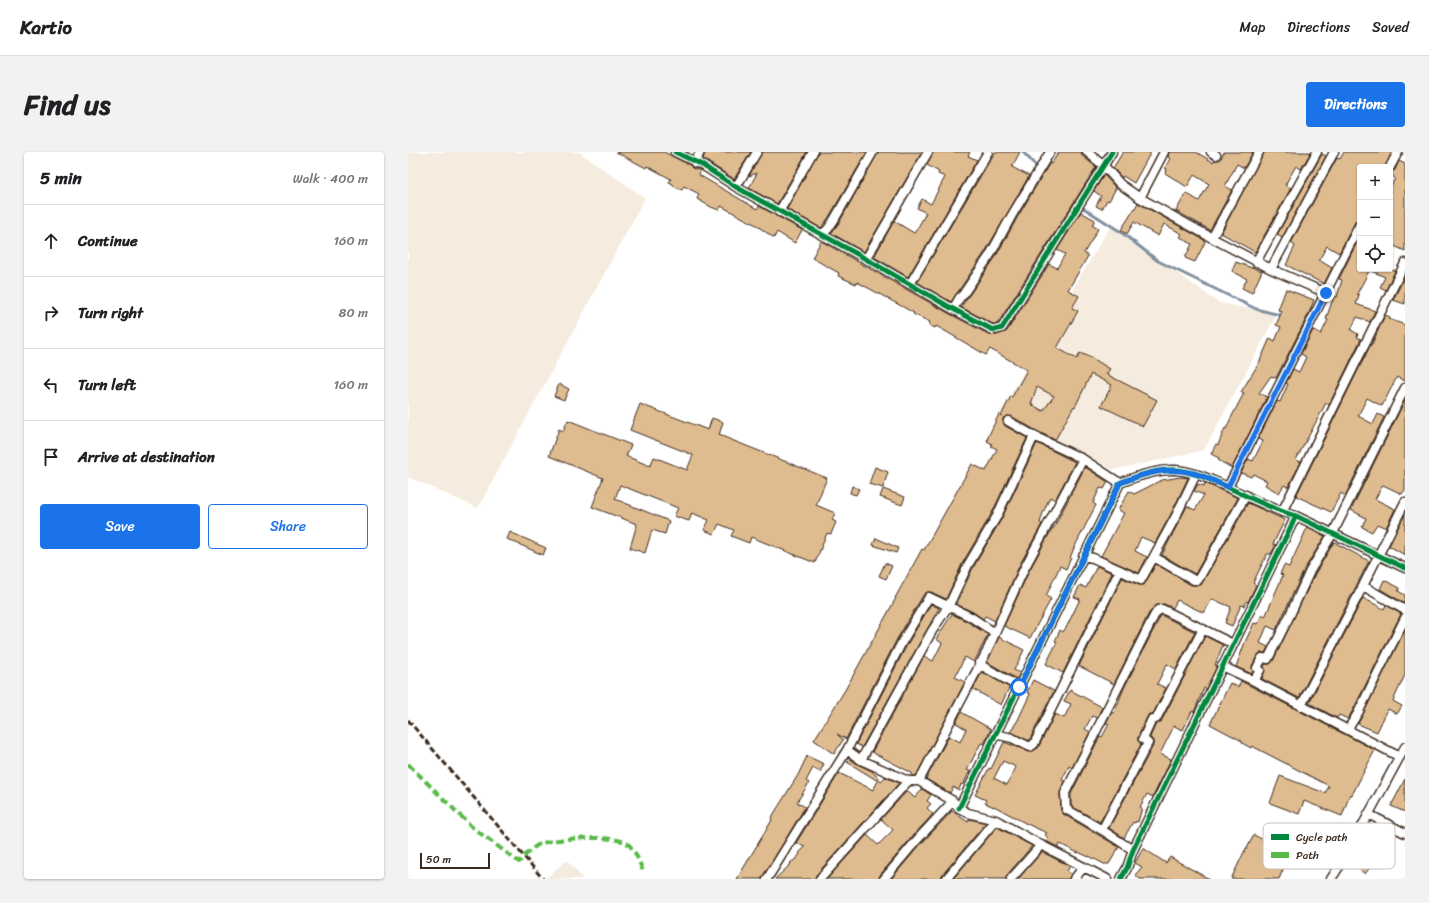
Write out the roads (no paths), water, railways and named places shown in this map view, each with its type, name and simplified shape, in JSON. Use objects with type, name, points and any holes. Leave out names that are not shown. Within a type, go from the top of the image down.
[{"type":"street","points":[[675,152],[695,163],[702,165],[779,212],[866,259],[953,310],[995,330],[1002,328],[1112,152]]},
{"type":"street","points":[[695,163],[700,152]]},
{"type":"street","points":[[736,187],[757,152]]},
{"type":"street","points":[[779,212],[813,152]]},
{"type":"street","points":[[821,235],[828,229],[834,220],[873,152]]},
{"type":"street","points":[[866,259],[928,152]]},
{"type":"street","points":[[910,284],[988,152]]},
{"type":"street","points":[[953,310],[960,297],[990,256],[1012,215],[1050,152]]},
{"type":"street","points":[[1087,152],[1104,166],[1120,184],[1140,198],[1256,262],[1326,293]]},
{"type":"street","points":[[1140,198],[1164,152]]},
{"type":"street","points":[[1212,238],[1259,152]]},
{"type":"street","points":[[1256,262],[1317,152]]},
{"type":"street","points":[[1271,269],[1334,152]]},
{"type":"street","points":[[1392,164],[1398,152]]},
{"type":"street","points":[[1228,487],[1357,230]]},
{"type":"street","points":[[1282,512],[1405,263]]},
{"type":"street","points":[[1254,680],[1260,670],[1257,668],[1262,658],[1268,659],[1310,571],[1333,533],[1405,388]]},
{"type":"street","points":[[1008,421],[1034,436],[1083,459],[1120,483]]},
{"type":"street","points":[[861,760],[932,631],[949,605],[968,565],[997,516],[1034,436]]},
{"type":"street","points":[[919,781],[987,651],[1024,569],[1083,459]]},
{"type":"street","points":[[959,808],[1120,483],[1140,475],[1156,472],[1175,470],[1196,474],[1282,512],[1296,516],[1405,568]]},
{"type":"street","points":[[1083,556],[1093,558],[1141,580],[1176,516],[1196,474]]},
{"type":"street","points":[[1154,557],[1194,580],[1198,580],[1246,495]]},
{"type":"street","points":[[1301,706],[1405,502]]},
{"type":"street","points":[[1121,879],[1127,868],[1133,850],[1296,516]]},
{"type":"street","points":[[995,734],[1012,738],[1030,747],[1034,744],[1120,570]]},
{"type":"street","points":[[1363,586],[1405,610]]},
{"type":"street","points":[[767,879],[847,750],[902,642],[929,597],[949,605],[971,617],[995,633]]},
{"type":"street","points":[[1133,850],[1066,809],[1065,793],[1158,610],[1162,609],[1233,644]]},
{"type":"street","points":[[1348,729],[1405,618]]},
{"type":"street","points":[[1102,830],[1148,743],[1143,739],[1152,719],[1156,719],[1203,629]]},
{"type":"street","points":[[979,664],[1019,687]]},
{"type":"street","points":[[1222,666],[1254,680],[1400,757]]},
{"type":"street","points":[[1363,823],[1405,747]]},
{"type":"street","points":[[847,750],[861,760],[908,781],[919,781],[953,801],[959,808],[968,813],[996,820],[1107,879]]},
{"type":"street","points":[[820,879],[908,781]]},
{"type":"street","points":[[884,879],[916,841],[953,801]]},
{"type":"street","points":[[1368,814],[1386,823]]},
{"type":"street","points":[[946,879],[996,820]]},
{"type":"street","points":[[1395,828],[1405,833]]},
{"type":"street","points":[[1011,879],[1041,845]]},
{"type":"street","points":[[1074,879],[1084,867]]},
{"type":"street","points":[[1331,879],[1338,869]]},
{"type":"waterway","points":[[1023,152],[1045,176]]},
{"type":"waterway","points":[[1071,200],[1121,232],[1158,261],[1256,309],[1284,316]]},
{"type":"railway","points":[[408,720],[543,879]]}]
